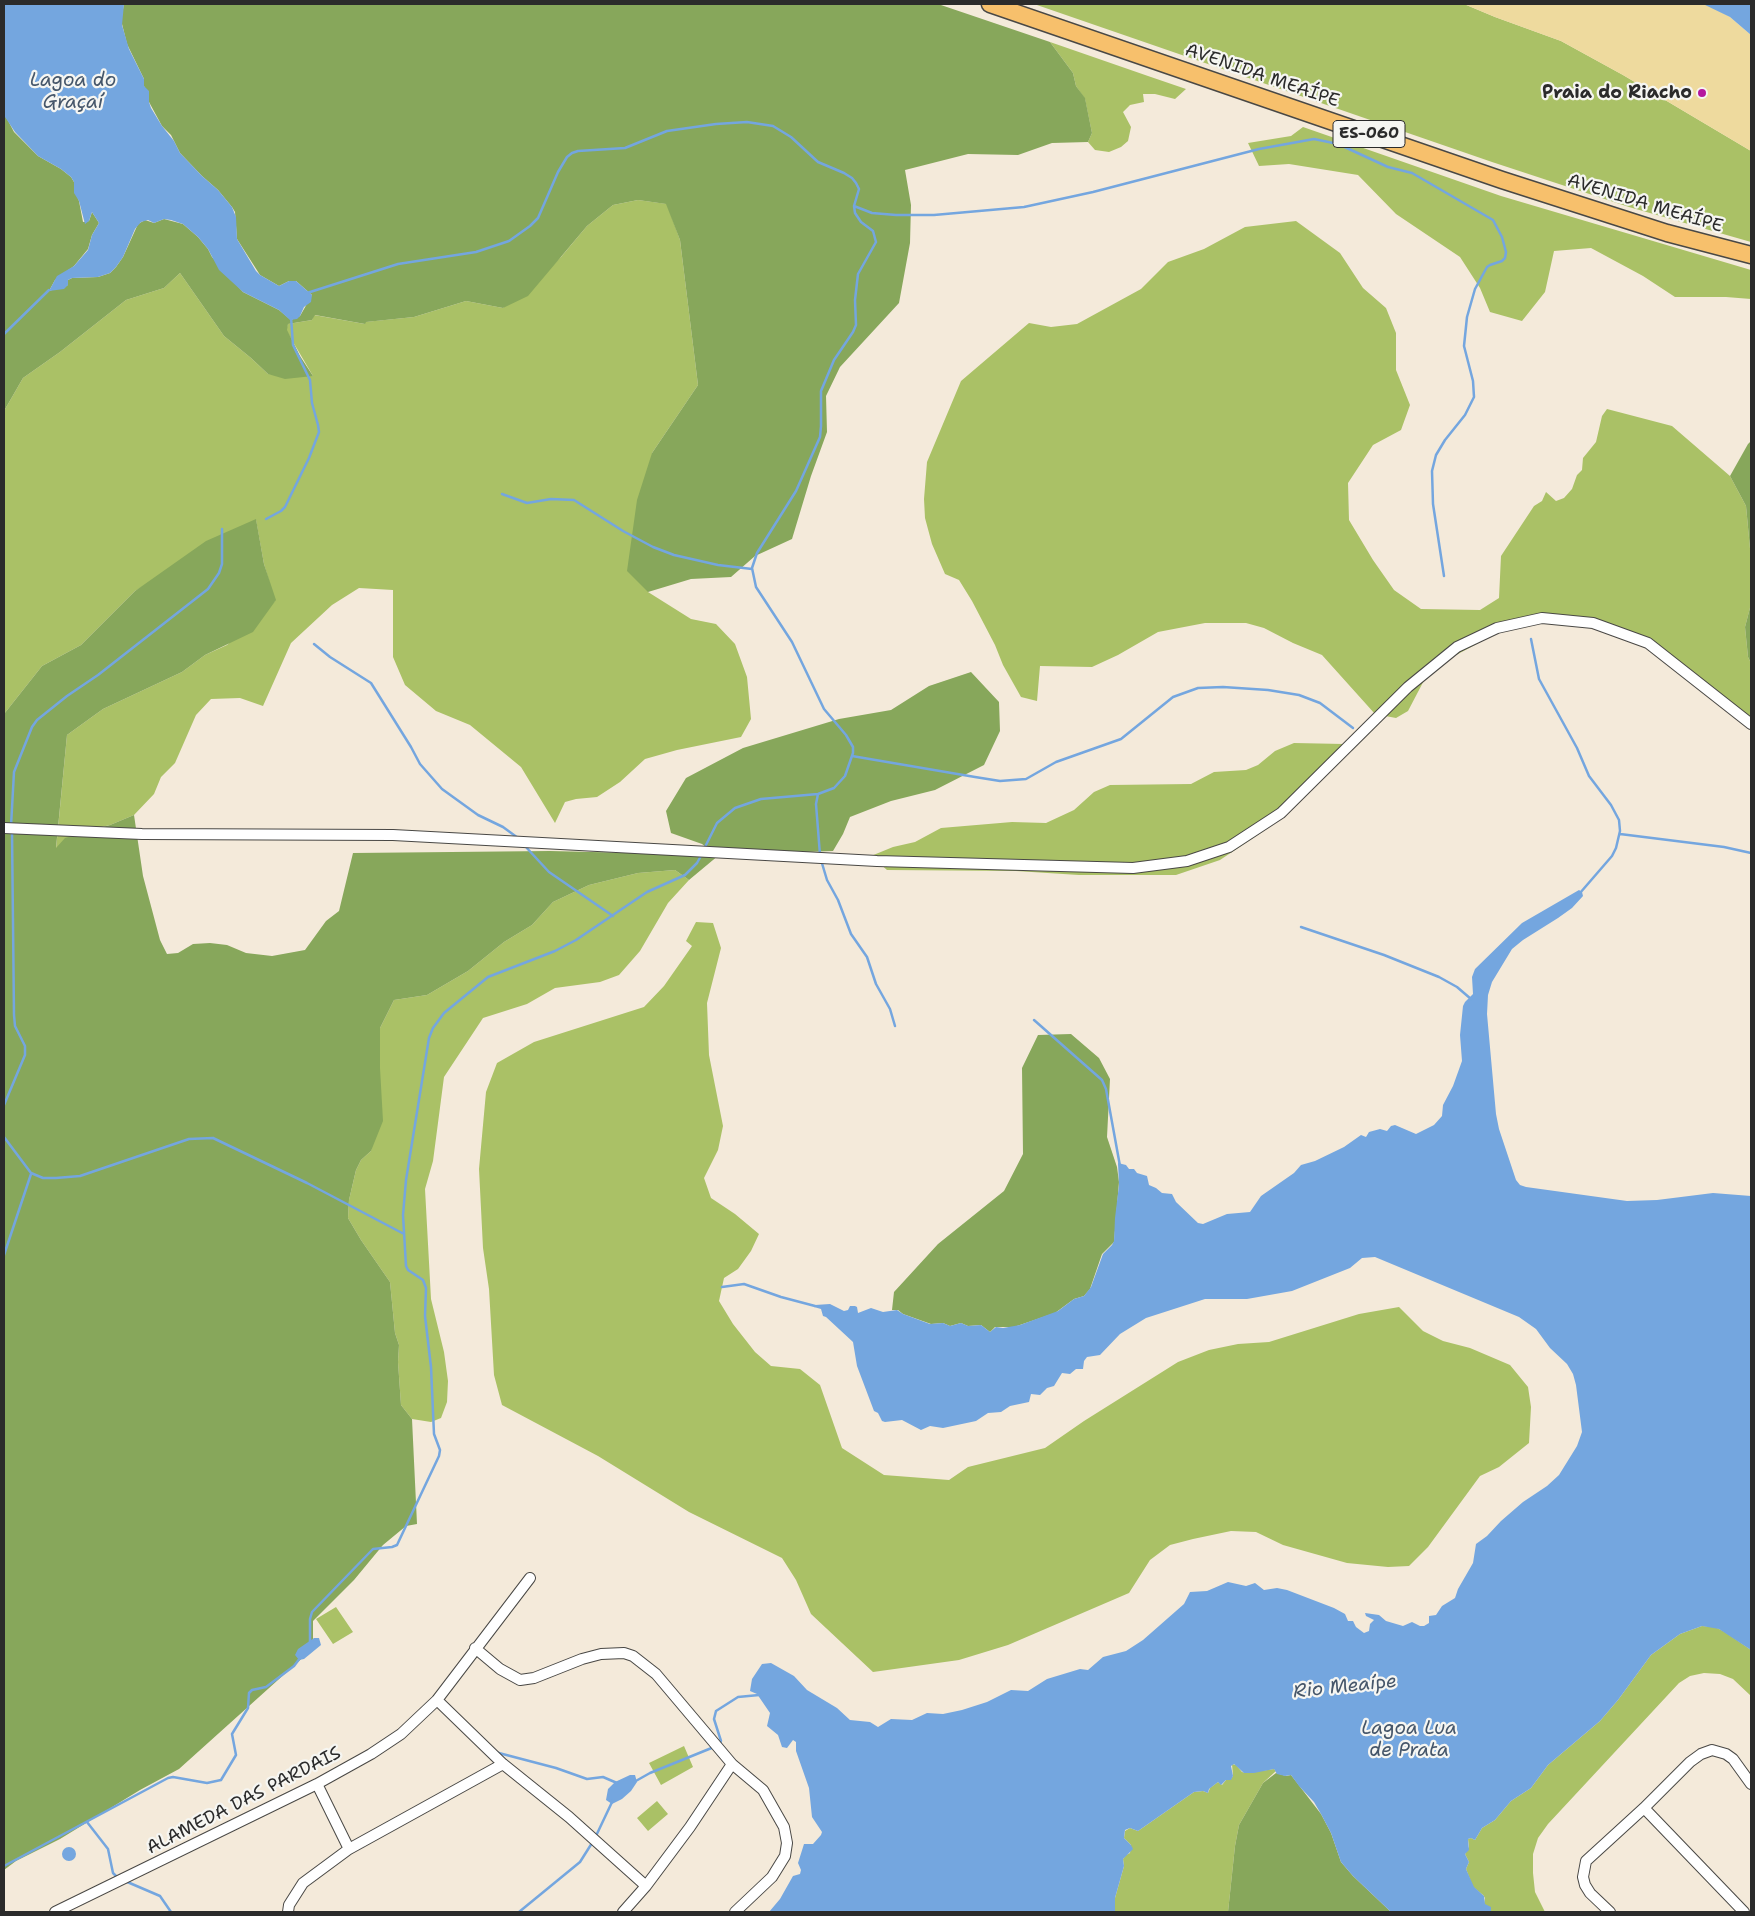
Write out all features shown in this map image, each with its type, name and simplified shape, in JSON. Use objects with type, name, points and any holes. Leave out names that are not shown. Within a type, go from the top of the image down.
[{"type":"main road","name":"AVENIDA MEAÍPE","points":[[990,4],[1530,190],[1658,230],[1751,255]]},
{"type":"street","points":[[4,828],[142,834],[393,836],[877,861],[1133,868],[1187,861],[1229,847],[1282,813],[1408,687],[1457,646],[1497,628],[1542,618],[1593,623],[1648,643],[1751,724]]},
{"type":"street","name":"ALAMEDA DAS PARDAIS","points":[[55,1912],[317,1784],[371,1754],[401,1734],[437,1700],[530,1578]]},
{"type":"street","points":[[475,1648],[500,1669],[520,1680],[534,1678],[576,1661],[602,1654],[633,1656],[656,1674],[732,1764],[763,1790],[784,1827],[787,1843],[785,1856],[772,1877],[735,1912]]},
{"type":"street","points":[[437,1700],[503,1764],[569,1817],[646,1886]]},
{"type":"street","points":[[1610,1912],[1590,1893],[1585,1885],[1583,1877],[1586,1861],[1644,1808],[1690,1762],[1701,1754],[1712,1750],[1726,1754],[1733,1758],[1751,1784]]},
{"type":"street","points":[[288,1912],[289,1905],[303,1883],[350,1850],[503,1764]]},
{"type":"street","points":[[623,1912],[646,1886],[690,1827],[732,1764]]},
{"type":"street","points":[[317,1784],[350,1850]]},
{"type":"street","points":[[1644,1808],[1744,1912]]},
{"type":"green space","points":[[124,4],[938,4],[1050,42],[1073,73],[1076,86],[1085,98],[1092,133],[1088,142],[1052,143],[1018,155],[968,154],[905,170],[911,205],[910,243],[899,303],[840,367],[826,396],[827,432],[811,476],[792,539],[755,556],[731,577],[691,579],[648,592],[627,571],[637,500],[652,453],[698,385],[680,240],[666,204],[638,200],[613,205],[587,226],[528,296],[503,308],[466,301],[414,317],[366,322],[365,324],[315,315],[312,320],[288,324],[287,330],[313,376],[285,379],[268,374],[224,336],[180,273],[164,288],[126,300],[60,352],[23,378],[4,411],[4,113],[14,132],[38,156],[71,177],[74,182],[74,189],[79,201],[83,222],[89,221],[92,212],[99,223],[92,235],[88,249],[74,266],[55,280],[49,291],[68,285],[68,280],[72,278],[98,277],[110,273],[123,257],[138,224],[145,220],[154,223],[164,219],[183,224],[198,237],[212,257],[243,292],[279,310],[291,320],[300,316],[312,295],[296,281],[289,281],[279,286],[260,275],[237,239],[235,212],[232,207],[218,190],[180,153],[171,135],[162,126],[149,102],[144,79],[127,44],[121,20]]},
{"type":"green space","points":[[1034,4],[1464,4],[1561,41],[1623,75],[1751,151],[1751,242],[1629,207],[1492,162]]},
{"type":"green space","points":[[1050,42],[1186,89],[1175,99],[1155,94],[1143,94],[1144,102],[1130,105],[1123,112],[1131,127],[1128,141],[1121,147],[1109,152],[1095,150],[1088,142],[1092,133],[1085,99],[1076,86],[1073,73]]},
{"type":"green space","points":[[1303,127],[1501,196],[1751,270],[1751,299],[1675,297],[1643,276],[1591,248],[1554,251],[1545,292],[1522,321],[1490,312],[1480,288],[1460,257],[1396,214],[1358,175],[1289,164],[1259,166],[1248,143],[1291,136]]},
{"type":"green space","points":[[638,200],[667,204],[680,240],[698,385],[652,453],[648,592],[691,619],[716,624],[735,644],[747,677],[751,719],[741,737],[677,750],[645,759],[620,782],[597,797],[565,802],[555,823],[521,767],[470,725],[436,711],[405,685],[393,657],[393,590],[359,588],[332,605],[291,643],[263,706],[240,698],[211,699],[196,715],[175,763],[161,777],[154,794],[134,815],[110,825],[94,829],[56,849],[67,735],[103,709],[182,672],[205,655],[227,645],[275,601],[264,564],[256,520],[135,591],[81,645],[42,666],[4,714],[4,411],[23,378],[60,352],[126,300],[164,288],[180,273],[224,336],[268,374],[313,376],[286,330],[288,324],[312,320],[314,315],[365,324],[365,322],[414,317],[466,301],[503,308],[561,257],[587,226],[613,205]]},
{"type":"green space","points":[[1296,221],[1340,253],[1363,288],[1386,308],[1396,333],[1396,370],[1410,405],[1401,430],[1373,445],[1348,483],[1349,520],[1394,590],[1421,609],[1480,610],[1499,598],[1501,556],[1534,506],[1542,501],[1546,492],[1556,501],[1564,498],[1572,489],[1577,475],[1582,470],[1583,458],[1596,442],[1602,416],[1607,409],[1672,426],[1730,476],[1746,506],[1751,559],[1751,604],[1745,627],[1748,657],[1751,663],[1751,729],[1635,637],[1580,621],[1512,625],[1430,669],[1408,711],[1396,718],[1375,714],[1322,655],[1264,628],[1246,623],[1205,623],[1158,632],[1118,655],[1092,667],[1040,666],[1037,701],[1021,697],[972,601],[959,580],[945,574],[932,544],[925,518],[924,499],[927,462],[961,381],[1029,323],[1051,327],[1077,324],[1141,289],[1168,262],[1204,249],[1245,227]]},
{"type":"green space","points":[[1751,441],[1751,559],[1746,506],[1730,476]]},
{"type":"green space","points":[[256,519],[264,564],[276,600],[253,632],[205,655],[182,672],[103,709],[67,735],[56,848],[65,838],[110,825],[134,815],[143,876],[160,940],[167,954],[178,953],[193,944],[210,943],[227,945],[246,953],[272,956],[305,950],[326,921],[339,911],[353,853],[550,851],[717,855],[702,844],[671,833],[666,811],[686,778],[743,748],[839,719],[891,710],[929,686],[971,672],[999,702],[1000,731],[984,765],[935,790],[891,801],[850,817],[833,851],[719,855],[689,880],[675,870],[638,873],[589,885],[553,902],[532,925],[504,942],[468,971],[427,995],[394,1000],[380,1028],[383,1121],[371,1151],[361,1160],[356,1170],[349,1200],[348,1218],[390,1282],[395,1333],[399,1345],[398,1362],[401,1405],[412,1419],[417,1524],[406,1526],[383,1545],[354,1580],[313,1621],[313,1643],[308,1653],[179,1769],[140,1790],[60,1839],[16,1861],[4,1870],[4,714],[42,666],[81,645],[135,591],[206,541]]},
{"type":"green space","points":[[1751,604],[1751,663],[1748,657],[1745,627]]},
{"type":"green space","points":[[1294,743],[1344,744],[1304,794],[1265,830],[1220,860],[1176,875],[1079,875],[1016,871],[887,870],[871,856],[893,847],[915,842],[941,828],[1012,822],[1046,823],[1074,810],[1094,792],[1110,785],[1191,784],[1214,772],[1246,770],[1258,765],[1275,751]]},
{"type":"green space","points":[[675,870],[689,880],[668,903],[640,951],[619,975],[600,982],[555,988],[527,1004],[483,1018],[444,1077],[433,1161],[425,1189],[431,1299],[444,1352],[448,1381],[447,1402],[441,1418],[431,1422],[412,1419],[401,1405],[398,1362],[399,1345],[395,1333],[390,1282],[348,1218],[349,1200],[356,1170],[361,1160],[371,1151],[380,1068],[380,1028],[394,1000],[427,995],[468,971],[504,942],[532,925],[553,902],[589,885],[638,873]]},
{"type":"green space","points":[[696,922],[713,923],[721,948],[707,1003],[709,1055],[723,1126],[718,1150],[704,1178],[711,1198],[735,1214],[759,1234],[751,1251],[738,1269],[724,1278],[719,1301],[733,1324],[755,1352],[771,1366],[800,1369],[820,1385],[842,1448],[884,1475],[949,1480],[968,1467],[1045,1448],[1178,1362],[1209,1350],[1238,1344],[1269,1342],[1359,1314],[1399,1307],[1423,1331],[1443,1341],[1470,1348],[1510,1365],[1528,1387],[1531,1407],[1529,1443],[1499,1467],[1480,1476],[1428,1547],[1409,1566],[1388,1567],[1347,1563],[1283,1545],[1256,1532],[1231,1531],[1170,1545],[1150,1560],[1129,1593],[1008,1645],[959,1660],[873,1672],[811,1614],[796,1580],[782,1558],[689,1512],[598,1456],[502,1405],[494,1375],[489,1289],[483,1248],[479,1169],[486,1092],[497,1063],[534,1042],[644,1007],[664,986],[692,946],[686,941]]},
{"type":"green space","points":[[1071,1034],[1099,1058],[1110,1079],[1107,1137],[1117,1167],[1119,1182],[1114,1242],[1102,1254],[1090,1289],[1084,1296],[1074,1299],[1055,1313],[1014,1327],[995,1327],[990,1332],[981,1325],[968,1326],[961,1323],[950,1326],[943,1323],[931,1324],[903,1314],[898,1310],[892,1310],[894,1292],[938,1244],[1004,1191],[1023,1154],[1022,1068],[1038,1035]]},
{"type":"green space","points":[[336,1607],[353,1632],[333,1644],[316,1619]]},
{"type":"green space","points":[[1702,1626],[1715,1627],[1751,1650],[1751,1696],[1733,1679],[1720,1674],[1704,1673],[1690,1676],[1679,1683],[1548,1824],[1538,1838],[1533,1854],[1533,1873],[1535,1892],[1545,1912],[1491,1912],[1491,1909],[1484,1904],[1485,1898],[1483,1895],[1473,1887],[1466,1869],[1469,1862],[1465,1854],[1469,1847],[1468,1839],[1475,1840],[1482,1828],[1495,1820],[1511,1801],[1531,1788],[1548,1765],[1600,1721],[1651,1655],[1680,1634]]},
{"type":"green space","points":[[684,1746],[693,1767],[661,1785],[649,1763]]},
{"type":"green space","points":[[1232,1764],[1246,1773],[1274,1769],[1276,1771],[1263,1783],[1239,1825],[1228,1912],[1115,1912],[1115,1898],[1124,1866],[1123,1859],[1130,1853],[1131,1845],[1124,1838],[1125,1831],[1130,1828],[1138,1831],[1194,1792],[1203,1791],[1208,1793],[1210,1788],[1218,1782],[1222,1785],[1226,1780],[1230,1780],[1233,1776]]},
{"type":"green space","points":[[1276,1773],[1286,1776],[1291,1775],[1321,1814],[1331,1833],[1341,1862],[1391,1912],[1228,1912],[1239,1825],[1263,1783]]},
{"type":"green space","points":[[657,1801],[668,1814],[648,1831],[637,1818]]},
{"type":"sand","name":"Praia do Riacho","points":[[1464,4],[1708,5],[1730,17],[1751,35],[1751,151],[1623,75],[1561,41]]},
{"type":"water","name":"Lagoa do Graçaí","points":[[4,4],[124,4],[122,25],[129,49],[144,79],[144,86],[149,91],[151,108],[180,153],[218,190],[232,207],[236,217],[237,239],[256,271],[279,286],[289,281],[296,281],[312,295],[311,302],[304,307],[297,319],[290,320],[279,310],[243,292],[219,270],[208,249],[198,237],[183,224],[164,219],[154,223],[148,220],[141,222],[135,229],[123,257],[110,273],[98,277],[72,278],[68,280],[68,285],[64,289],[49,291],[57,276],[74,266],[88,250],[92,235],[99,223],[92,212],[89,221],[85,224],[79,201],[74,193],[74,182],[71,177],[38,156],[15,132],[5,117]]},
{"type":"water","points":[[1703,4],[1751,4],[1751,35],[1730,17]]},
{"type":"water","name":"Lagoa Lua de Prata","points":[[1579,890],[1583,896],[1572,908],[1512,949],[1492,982],[1488,995],[1487,1014],[1499,1129],[1516,1180],[1520,1185],[1526,1187],[1627,1201],[1657,1200],[1713,1193],[1751,1196],[1751,1650],[1719,1629],[1702,1626],[1680,1634],[1651,1655],[1600,1721],[1548,1765],[1531,1788],[1511,1801],[1495,1820],[1482,1828],[1475,1840],[1468,1839],[1469,1850],[1465,1854],[1469,1862],[1466,1869],[1474,1887],[1484,1896],[1485,1904],[1491,1907],[1491,1912],[1391,1912],[1341,1862],[1331,1833],[1321,1814],[1314,1802],[1291,1775],[1277,1774],[1274,1769],[1244,1773],[1234,1764],[1231,1766],[1233,1776],[1231,1780],[1226,1780],[1221,1785],[1218,1782],[1209,1789],[1208,1793],[1203,1791],[1194,1792],[1138,1831],[1130,1828],[1125,1830],[1124,1838],[1133,1849],[1123,1859],[1124,1866],[1115,1898],[1115,1912],[769,1912],[780,1899],[793,1876],[800,1874],[801,1870],[798,1863],[804,1844],[813,1844],[822,1832],[812,1817],[809,1788],[796,1751],[796,1742],[793,1740],[787,1748],[782,1747],[778,1735],[767,1726],[770,1713],[757,1694],[750,1691],[752,1679],[762,1664],[771,1663],[794,1676],[807,1690],[837,1708],[850,1720],[870,1722],[878,1727],[891,1719],[912,1720],[927,1713],[943,1714],[962,1710],[987,1702],[1011,1690],[1028,1691],[1047,1679],[1080,1669],[1088,1670],[1103,1657],[1126,1651],[1143,1640],[1184,1604],[1190,1592],[1207,1591],[1228,1582],[1246,1586],[1255,1583],[1264,1590],[1277,1588],[1287,1590],[1345,1614],[1348,1621],[1353,1621],[1356,1627],[1364,1633],[1369,1631],[1370,1624],[1374,1620],[1366,1616],[1365,1613],[1379,1615],[1386,1621],[1403,1626],[1412,1622],[1424,1626],[1429,1623],[1429,1616],[1436,1615],[1442,1606],[1455,1598],[1473,1563],[1476,1544],[1523,1502],[1547,1486],[1559,1475],[1577,1446],[1582,1432],[1576,1385],[1573,1374],[1567,1364],[1550,1348],[1536,1329],[1519,1317],[1375,1257],[1362,1258],[1350,1268],[1292,1291],[1247,1299],[1205,1299],[1146,1318],[1120,1334],[1100,1355],[1087,1357],[1084,1361],[1083,1369],[1076,1369],[1070,1374],[1062,1373],[1054,1386],[1047,1388],[1040,1395],[1031,1394],[1029,1402],[1010,1406],[1001,1412],[988,1413],[976,1421],[943,1428],[930,1426],[921,1430],[902,1420],[882,1421],[878,1413],[874,1411],[857,1366],[853,1342],[823,1316],[821,1309],[814,1307],[815,1305],[830,1304],[844,1311],[848,1310],[850,1306],[855,1306],[858,1313],[871,1308],[883,1312],[897,1310],[930,1324],[943,1323],[950,1326],[961,1323],[968,1326],[981,1325],[990,1332],[996,1327],[1003,1328],[1020,1325],[1058,1311],[1074,1299],[1084,1296],[1091,1287],[1103,1254],[1114,1241],[1119,1185],[1118,1163],[1147,1176],[1149,1185],[1162,1193],[1172,1194],[1176,1202],[1198,1223],[1203,1224],[1227,1214],[1250,1212],[1261,1196],[1294,1173],[1301,1165],[1315,1161],[1344,1147],[1361,1135],[1366,1137],[1369,1132],[1380,1129],[1387,1131],[1391,1126],[1395,1125],[1416,1134],[1434,1125],[1442,1116],[1443,1105],[1453,1086],[1462,1061],[1460,1035],[1463,1006],[1473,994],[1472,977],[1475,969],[1522,923]]},
{"type":"water","points":[[314,1638],[319,1638],[321,1645],[304,1659],[299,1660],[295,1655],[298,1649]]},
{"type":"water","points":[[630,1775],[635,1775],[637,1782],[631,1791],[622,1799],[612,1804],[606,1800],[608,1789],[615,1782]]},
{"type":"water","points":[[69,1847],[74,1849],[76,1854],[74,1859],[69,1861],[64,1859],[62,1854],[64,1849]]},
{"type":"waterway","points":[[307,293],[398,264],[476,252],[509,241],[538,218],[558,172],[567,157],[572,153],[625,148],[667,131],[747,122],[773,126],[791,137],[818,162],[844,173],[856,183],[859,189],[854,206],[855,213],[861,222],[873,231],[876,242],[858,274],[855,300],[856,325],[834,360],[821,391],[820,437],[796,491],[757,553],[752,568],[756,587],[792,642],[824,709],[846,735],[853,747],[853,753],[845,776],[834,788],[818,794],[761,799],[735,808],[717,823],[704,849]]},
{"type":"waterway","points":[[854,206],[872,213],[896,215],[934,215],[1024,207],[1093,192],[1259,149],[1314,139],[1338,144],[1388,167],[1412,173],[1493,220],[1502,237],[1506,252],[1505,258],[1502,261],[1487,267],[1475,289],[1467,317],[1464,346],[1473,381],[1474,397],[1465,415],[1445,440],[1436,455],[1432,471],[1433,504],[1444,576]]},
{"type":"waterway","points":[[4,334],[49,290]]},
{"type":"waterway","points":[[266,519],[285,507],[309,458],[319,432],[312,403],[310,380],[293,345],[291,317]]},
{"type":"waterway","points":[[502,494],[527,503],[551,499],[574,500],[623,531],[653,547],[674,555],[718,565],[752,569]]},
{"type":"waterway","points":[[11,826],[14,772],[32,727],[37,720],[67,696],[98,675],[208,589],[219,573],[222,564],[222,529]]},
{"type":"waterway","points":[[1531,639],[1539,679],[1577,748],[1589,776],[1611,805],[1619,820],[1620,831],[1612,856],[1580,893]]},
{"type":"waterway","points":[[314,644],[330,657],[371,683],[420,764],[442,789],[478,815],[503,827],[518,838]]},
{"type":"waterway","points":[[852,756],[1000,781],[1026,779],[1056,762],[1121,739],[1173,697],[1198,688],[1223,687],[1268,690],[1299,695],[1320,703],[1353,728]]},
{"type":"waterway","points":[[818,794],[816,804],[820,855]]},
{"type":"waterway","points":[[4,1105],[25,1055],[25,1046],[15,1026],[14,1015],[12,831]]},
{"type":"waterway","points":[[1620,834],[1724,847],[1751,853]]},
{"type":"waterway","points":[[525,846],[549,872],[613,916]]},
{"type":"waterway","points":[[310,1643],[310,1619],[312,1612],[373,1549],[397,1545],[439,1456],[440,1450],[434,1434],[431,1367],[425,1316],[426,1288],[423,1280],[408,1270],[406,1266],[403,1215],[406,1180],[429,1038],[433,1028],[444,1013],[488,977],[555,951],[576,940],[647,892],[685,875],[697,863],[702,854]]},
{"type":"waterway","points":[[821,860],[827,880],[838,900],[851,934],[867,957],[876,984],[890,1009],[895,1026]]},
{"type":"waterway","points":[[1301,927],[1384,955],[1439,977],[1457,987],[1471,999]]},
{"type":"waterway","points":[[1034,1020],[1102,1080],[1106,1089],[1120,1166]]},
{"type":"waterway","points":[[4,1137],[31,1173],[43,1178],[80,1176],[189,1139],[213,1138],[307,1183],[404,1234]]},
{"type":"waterway","points":[[4,1255],[31,1174]]},
{"type":"waterway","points":[[722,1287],[744,1284],[815,1306]]},
{"type":"waterway","points":[[4,1866],[168,1778],[173,1777],[207,1783],[221,1780],[236,1755],[232,1734],[248,1708],[249,1693],[252,1690],[266,1687],[294,1666],[300,1658]]},
{"type":"waterway","points":[[719,1745],[721,1741],[714,1719],[716,1711],[738,1697],[759,1695]]},
{"type":"waterway","points":[[634,1782],[650,1773],[714,1747]]},
{"type":"waterway","points":[[495,1752],[556,1768],[587,1779],[603,1777],[617,1783]]},
{"type":"waterway","points":[[595,1838],[613,1800]]},
{"type":"waterway","points":[[87,1822],[108,1849],[113,1873],[118,1878]]},
{"type":"waterway","points":[[519,1912],[580,1862],[592,1843]]},
{"type":"waterway","points":[[125,1881],[160,1896],[171,1912]]},
{"type":"place","name":"Praia do Riacho","points":[[1702,93]]},
{"type":"water label","name":"Rio Meaípe","points":[[1345,1687]]}]
